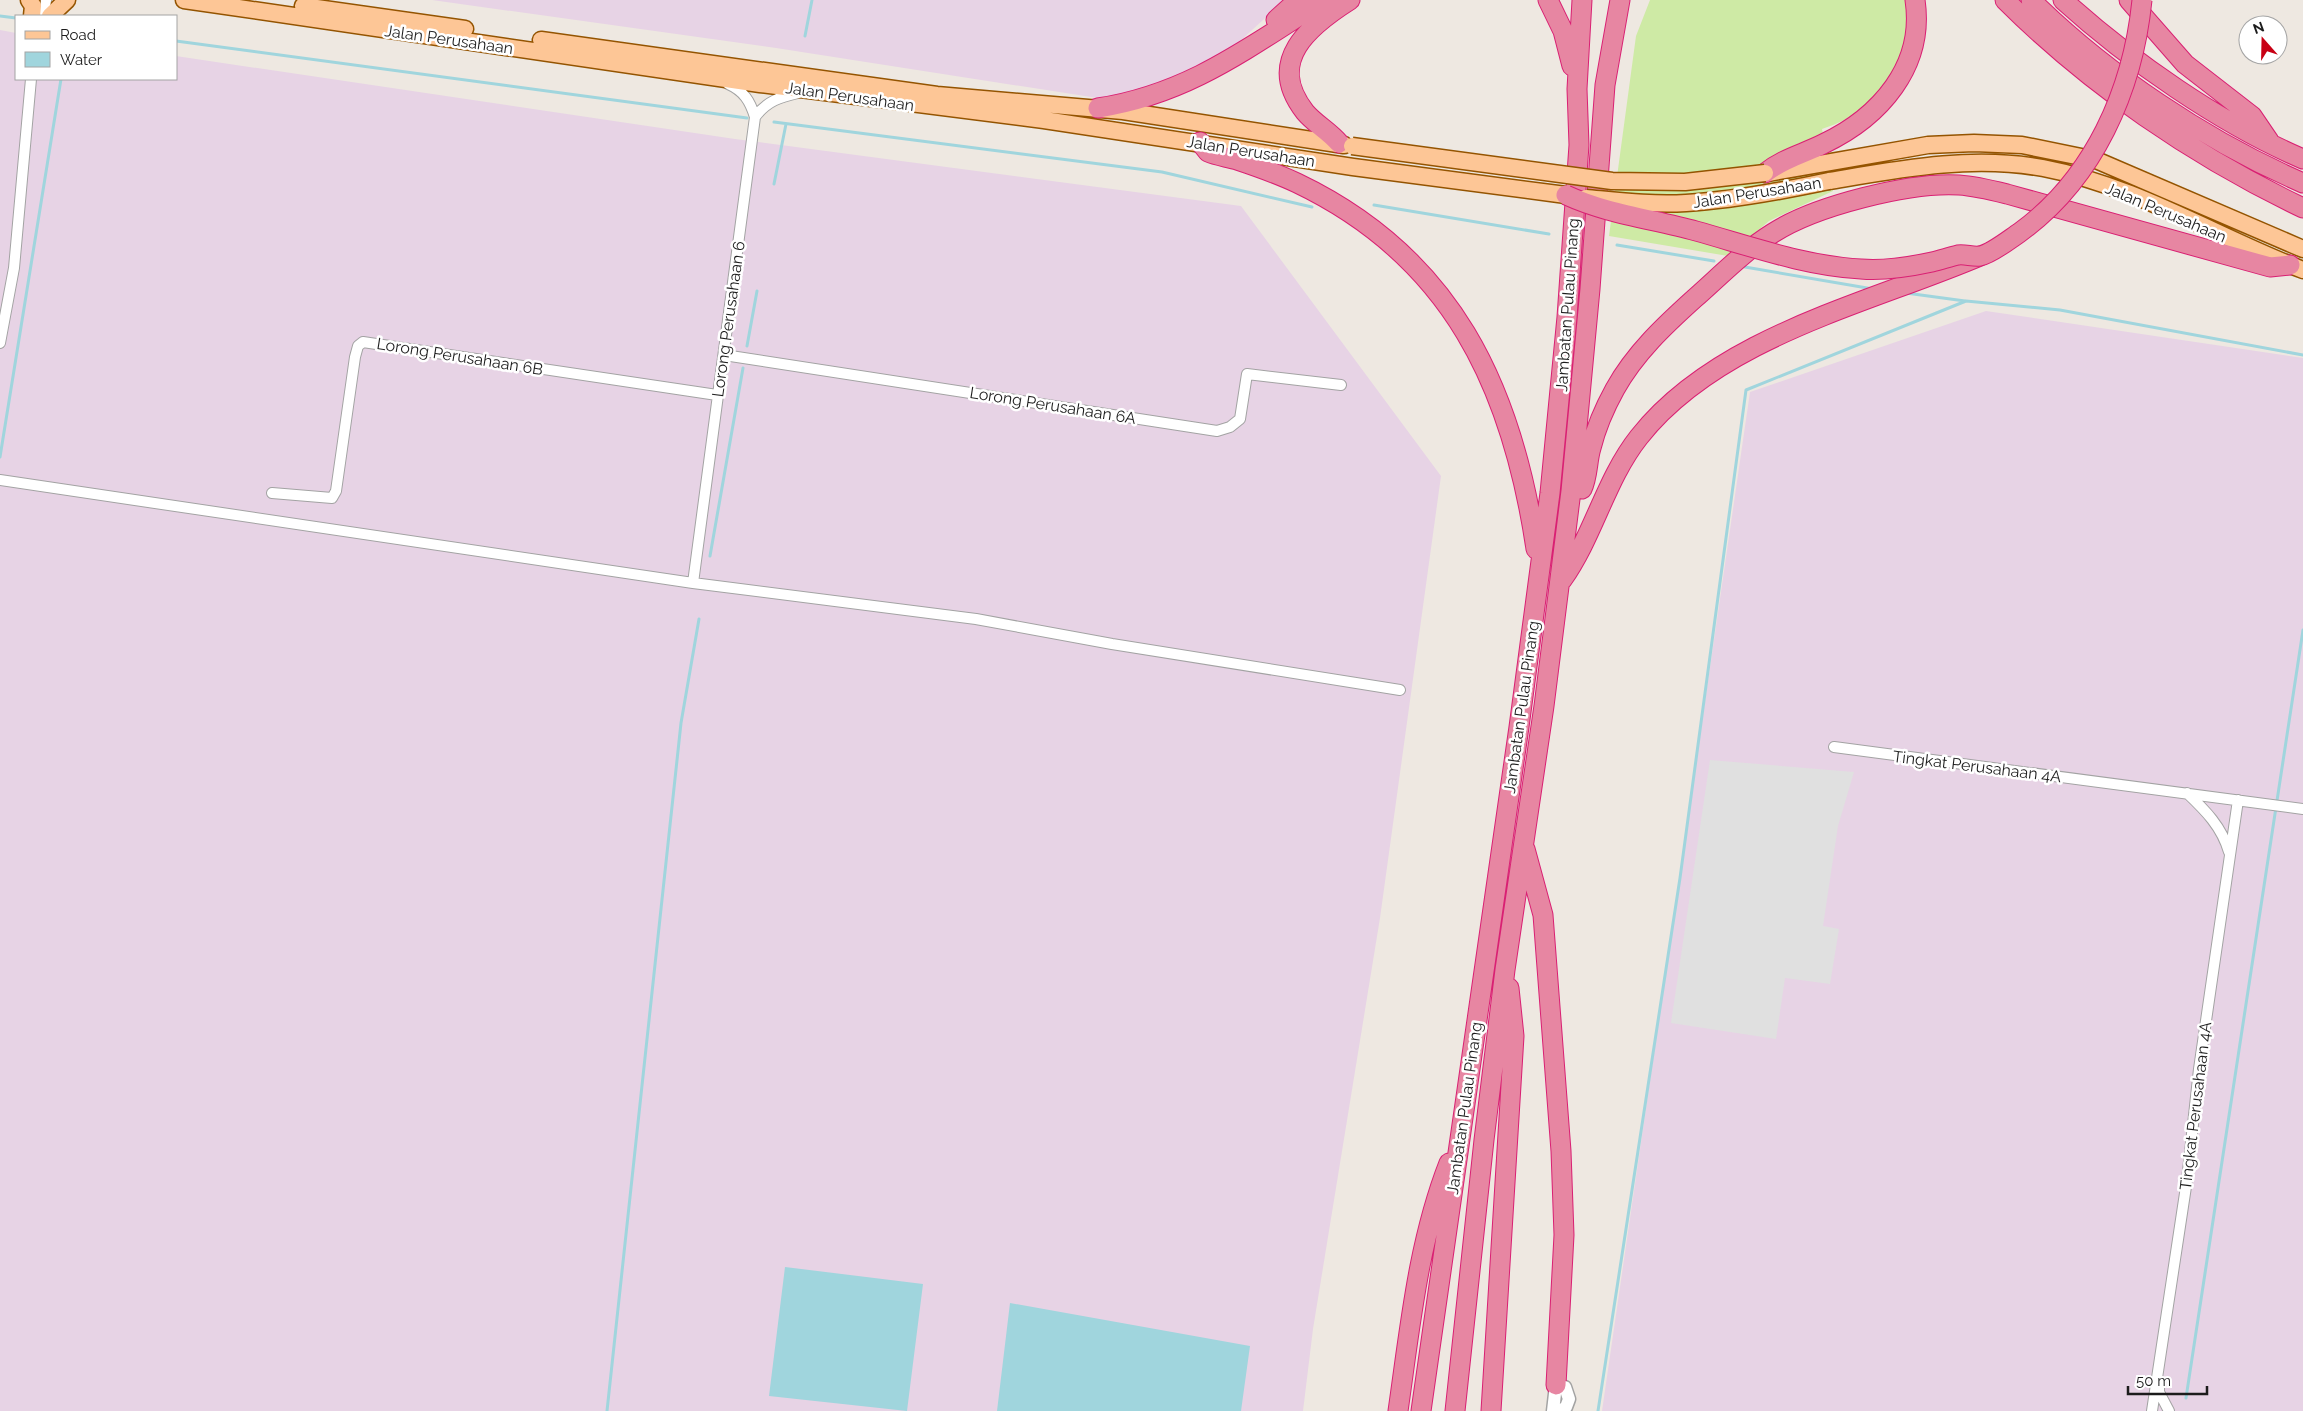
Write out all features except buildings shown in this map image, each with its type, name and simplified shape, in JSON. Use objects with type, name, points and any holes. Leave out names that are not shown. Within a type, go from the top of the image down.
[{"type":"highway","points":[[1253,44],[1265,30],[1298,0]]},
{"type":"highway","points":[[1098,108],[1139,100],[1174,89],[1204,74],[1324,0]]},
{"type":"highway","points":[[1345,145],[1302,107],[1293,91],[1290,69],[1293,55],[1303,37],[1315,25],[1350,0]]},
{"type":"highway","points":[[1548,0],[1563,31],[1577,89]]},
{"type":"highway","name":"Jambatan Pulau Pinang","points":[[1421,1411],[1540,573],[1567,317],[1578,145],[1577,89],[1582,0]]},
{"type":"highway","name":"Jambatan Pulau Pinang","points":[[1455,1411],[1483,1149],[1505,970],[1570,500],[1590,289],[1605,92],[1620,0]]},
{"type":"highway","points":[[1615,31],[1631,0]]},
{"type":"highway","points":[[1765,173],[1782,161],[1838,137],[1876,109],[1896,86],[1911,59],[1916,27],[1914,0]]},
{"type":"highway","points":[[2005,0],[2062,53],[2139,110],[2204,154],[2303,208]]},
{"type":"highway","points":[[2031,0],[2085,48],[2154,98],[2220,141],[2301,185]]},
{"type":"highway","points":[[2063,0],[2104,36],[2177,88],[2269,142],[2303,159]]},
{"type":"highway","points":[[2129,0],[2185,64],[2252,116],[2266,134],[2269,142]]},
{"type":"highway","points":[[1560,582],[1575,561],[1616,472],[1639,437],[1692,384],[1749,349],[1980,256],[2007,241],[2036,219],[2075,178],[2096,146],[2119,101],[2128,76],[2136,42],[2142,0]]},
{"type":"highway","points":[[1200,142],[1208,152],[1283,177],[1344,209],[1372,228],[1402,253],[1440,296],[1460,324],[1482,362],[1495,388],[1513,436],[1529,501],[1540,573]]},
{"type":"highway","points":[[1570,500],[1584,486],[1591,447],[1609,402],[1630,364],[1648,342],[1759,242],[1785,226],[1834,206],[1928,186],[1973,186],[2270,267],[2297,268]]},
{"type":"highway","points":[[1566,195],[1590,206],[1662,221],[1825,265],[1880,270],[1907,267],[1959,255],[1980,256]]},
{"type":"highway","points":[[1523,843],[1539,893],[1543,915],[1561,1151],[1564,1244],[1556,1385]]},
{"type":"highway","name":"Jambatan Pulau Pinang","points":[[1491,1411],[1514,1036],[1513,1009],[1505,970]]},
{"type":"highway","points":[[1398,1411],[1410,1325],[1431,1213],[1462,1132]]},
{"type":"highway","points":[[1458,1389],[1462,1411]]},
{"type":"main road","name":"Jalan Perusahaan","points":[[184,0],[711,77],[1200,142],[1353,167],[1626,202],[1684,203],[1759,195],[1940,164],[1978,162],[2042,168],[2086,179],[2137,198],[2297,268]]},
{"type":"main road","name":"Jalan Perusahaan","points":[[259,0],[937,95],[1098,108],[1345,145],[1612,181],[1685,182],[1765,173],[1951,143],[1997,143],[2056,150],[2096,160],[2121,170],[2303,249]]},
{"type":"street","points":[[711,77],[740,90],[747,98],[755,116],[768,103],[782,96],[808,90]]},
{"type":"street","points":[[0,343],[14,268],[31,80]]},
{"type":"street","name":"Lorong Perusahaan 6","points":[[693,583],[755,116]]},
{"type":"street","name":"Lorong Perusahaan 6B","points":[[272,493],[332,498],[336,491],[355,357],[358,346],[363,342],[717,395]]},
{"type":"street","name":"Lorong Perusahaan 6A","points":[[724,355],[1217,431],[1230,427],[1240,419],[1248,374],[1341,385]]},
{"type":"street","points":[[0,480],[693,583],[976,619],[1112,644],[1400,690]]},
{"type":"street","name":"Tingkat Perusahaan 4A","points":[[1834,748],[2303,809]]},
{"type":"street","points":[[2186,793],[2213,820],[2224,835],[2229,851],[2227,870]]},
{"type":"street","name":"Tingkat Perusahaan 4A","points":[[2152,1411],[2187,1180],[2200,1061],[2238,800]]},
{"type":"street","points":[[2158,1373],[2159,1392],[2169,1411]]},
{"type":"street","points":[[1553,1411],[1556,1385],[1565,1387],[1569,1399],[1566,1407],[1560,1411]]},
{"type":"shaded area","points":[[432,0],[1285,0],[1239,42],[1176,80],[1104,99],[776,48]]},
{"type":"shaded area","points":[[0,30],[15,33],[15,80],[178,80],[178,56],[735,139],[1241,206],[1441,476],[1380,918],[1313,1329],[1303,1411],[0,1411]]},
{"type":"shaded area","points":[[1986,311],[2303,358],[2303,1411],[1602,1411],[1750,392]]},
{"type":"shaded area","points":[[1710,760],[1854,772],[1838,826],[1823,926],[1839,929],[1830,984],[1785,978],[1776,1039],[1671,1023]]},
{"type":"green space","points":[[1650,0],[1908,0],[1906,44],[1902,58],[1888,83],[1869,104],[1858,112],[1822,129],[1833,191],[1769,221],[1728,256],[1609,236],[1636,36]]},
{"type":"water","points":[[785,1267],[923,1284],[907,1411],[769,1396]]},
{"type":"water","points":[[1010,1303],[1250,1346],[1241,1411],[997,1411]]},
{"type":"waterway","points":[[805,36],[812,0]]},
{"type":"waterway","points":[[0,16],[15,18]]},
{"type":"waterway","points":[[178,41],[747,118]]},
{"type":"waterway","points":[[0,457],[61,80]]},
{"type":"waterway","points":[[774,122],[1162,172],[1312,207]]},
{"type":"waterway","points":[[774,184],[786,124]]},
{"type":"waterway","points":[[1374,205],[1549,234]]},
{"type":"waterway","points":[[1617,245],[1714,261]]},
{"type":"waterway","points":[[1745,267],[1873,289]]},
{"type":"waterway","points":[[747,346],[757,291]]},
{"type":"waterway","points":[[1906,293],[1965,301]]},
{"type":"waterway","points":[[1598,1411],[1680,878],[1746,390],[1966,301],[2060,310],[2303,355]]},
{"type":"waterway","points":[[710,556],[743,368]]},
{"type":"waterway","points":[[607,1411],[681,723],[699,619]]},
{"type":"waterway","points":[[2186,1398],[2303,630]]}]
